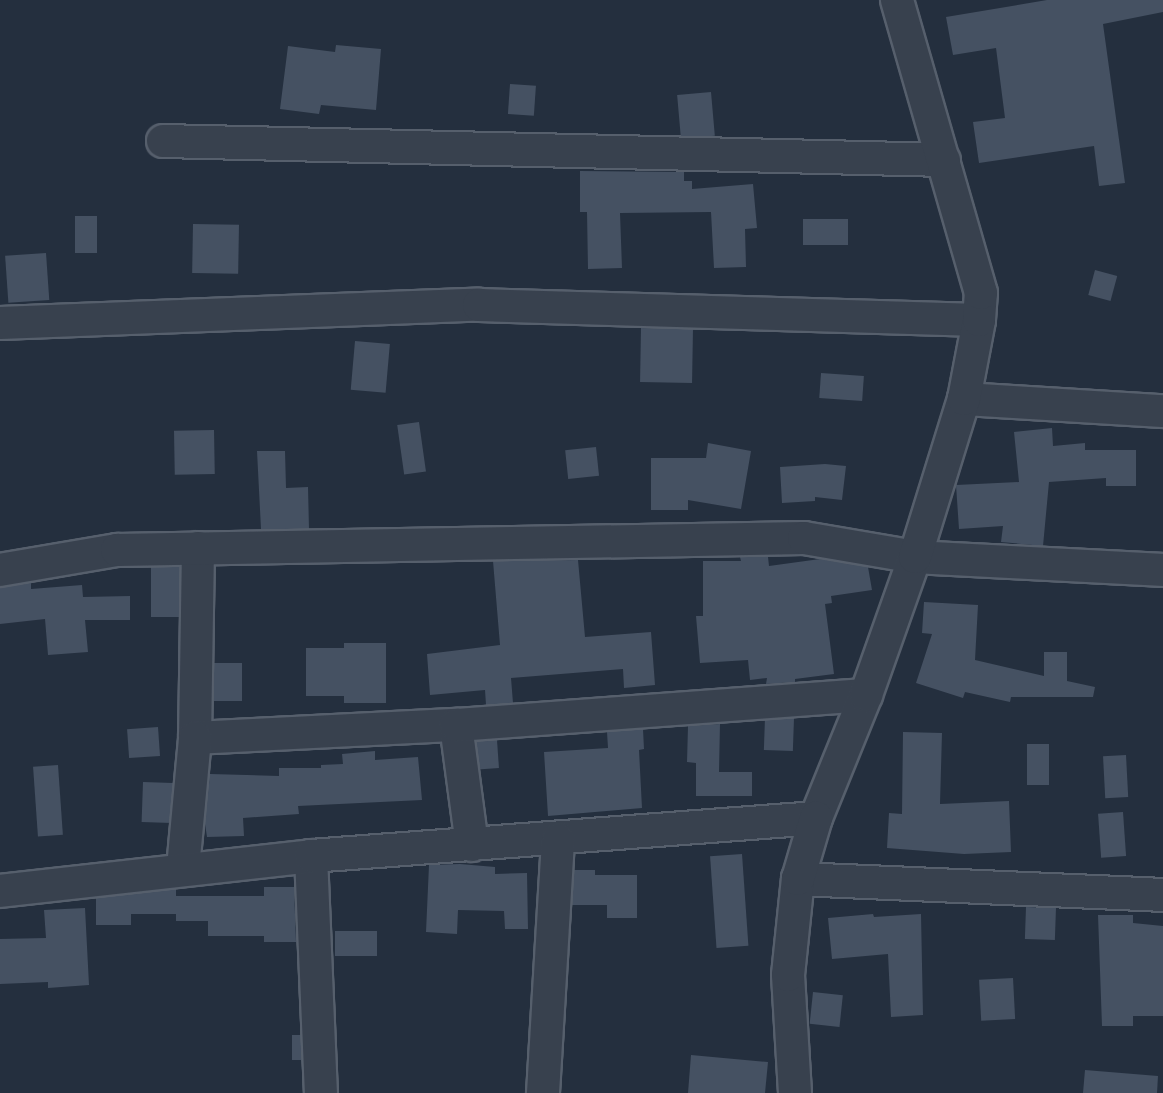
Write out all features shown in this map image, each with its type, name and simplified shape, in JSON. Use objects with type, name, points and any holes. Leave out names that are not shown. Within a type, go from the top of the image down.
[{"type":"street","points":[[795,1093],[788,975],[798,879],[816,818],[866,695],[915,557],[964,399],[979,320],[981,293],[897,0]]},
{"type":"street","points":[[163,141],[944,160]]},
{"type":"street","points":[[0,323],[479,305],[979,320]]},
{"type":"street","points":[[964,399],[1163,411]]},
{"type":"street","points":[[0,570],[117,550],[804,538],[915,557],[1163,570]]},
{"type":"street","points":[[183,868],[195,738],[198,549]]},
{"type":"street","points":[[195,738],[456,725],[866,695]]},
{"type":"street","points":[[456,725],[472,845]]},
{"type":"street","points":[[0,891],[183,868],[311,856],[816,818]]},
{"type":"street","points":[[543,1093],[558,839]]},
{"type":"street","points":[[311,856],[321,1093]]},
{"type":"street","points":[[798,879],[1163,895]]},
{"type":"building","points":[[1047,0],[1163,0],[1163,12],[1103,24],[1125,183],[1099,186],[1094,146],[979,163],[973,122],[1005,118],[996,48],[953,55],[946,17]]},
{"type":"building","points":[[336,45],[381,49],[376,110],[321,105],[319,114],[280,109],[288,46],[335,52]]},
{"type":"building","points":[[510,84],[536,86],[534,116],[508,114]]},
{"type":"building","points":[[711,92],[715,136],[681,139],[677,95]]},
{"type":"building","points":[[580,171],[684,172],[684,181],[692,181],[692,189],[753,184],[757,228],[745,229],[746,267],[714,268],[711,212],[620,213],[622,268],[588,269],[587,212],[580,212]]},
{"type":"building","points":[[75,216],[97,216],[97,253],[75,253]]},
{"type":"building","points":[[803,219],[848,219],[848,245],[803,245]]},
{"type":"building","points":[[193,224],[239,225],[238,274],[192,273]]},
{"type":"building","points":[[46,253],[49,300],[8,303],[5,256]]},
{"type":"building","points":[[1095,270],[1117,276],[1110,301],[1088,295]]},
{"type":"building","points":[[641,328],[693,329],[692,383],[640,382]]},
{"type":"building","points":[[355,341],[390,344],[386,393],[351,390]]},
{"type":"building","points":[[821,373],[864,376],[862,401],[819,398]]},
{"type":"building","points":[[419,422],[426,472],[404,475],[397,425]]},
{"type":"building","points":[[1052,428],[1053,446],[1085,443],[1085,450],[1136,450],[1136,486],[1106,486],[1106,478],[1049,482],[1043,546],[1001,542],[1003,526],[959,529],[956,485],[1019,482],[1014,432]]},
{"type":"building","points":[[214,430],[215,474],[175,475],[174,431]]},
{"type":"building","points":[[708,443],[751,451],[741,509],[688,500],[688,510],[651,510],[651,458],[706,458]]},
{"type":"building","points":[[596,447],[599,476],[568,479],[565,450]]},
{"type":"building","points":[[257,451],[285,451],[286,488],[308,487],[309,529],[261,529]]},
{"type":"building","points":[[825,464],[846,466],[842,500],[815,497],[815,501],[782,503],[780,467]]},
{"type":"building","points":[[740,557],[768,557],[769,566],[820,559],[868,567],[872,590],[831,596],[832,603],[825,604],[834,674],[795,679],[795,682],[766,684],[767,678],[750,680],[748,660],[700,663],[696,616],[703,616],[703,561],[741,561]]},
{"type":"building","points":[[578,560],[585,637],[651,632],[655,685],[624,688],[623,669],[511,678],[513,703],[486,705],[485,690],[430,695],[427,654],[500,645],[493,561]]},
{"type":"building","points":[[151,567],[180,567],[180,617],[151,617]]},
{"type":"building","points":[[31,583],[31,589],[82,585],[83,597],[130,596],[130,620],[85,620],[88,652],[48,655],[45,619],[0,624],[0,588]]},
{"type":"building","points":[[924,602],[978,605],[975,660],[1044,676],[1044,652],[1067,652],[1067,681],[1095,687],[1093,697],[1011,697],[1010,702],[965,692],[963,698],[916,683],[932,634],[922,633]]},
{"type":"building","points":[[344,643],[386,643],[386,703],[344,703],[344,696],[306,696],[306,648],[344,648]]},
{"type":"building","points":[[214,663],[242,663],[242,701],[214,701]]},
{"type":"building","points":[[765,717],[794,718],[793,751],[764,750]]},
{"type":"building","points":[[720,724],[719,772],[752,772],[752,796],[696,796],[696,763],[687,762],[688,726]]},
{"type":"building","points":[[158,727],[160,756],[129,758],[127,729]]},
{"type":"building","points":[[643,729],[644,749],[639,750],[642,808],[548,816],[544,752],[608,748],[607,732]]},
{"type":"building","points":[[903,732],[942,733],[940,804],[1009,801],[1011,852],[964,854],[887,848],[889,813],[902,814]]},
{"type":"building","points":[[497,740],[499,768],[478,769],[476,741]]},
{"type":"building","points":[[1027,744],[1049,744],[1049,785],[1027,785]]},
{"type":"building","points":[[375,751],[375,760],[418,757],[422,800],[298,806],[299,814],[243,818],[244,836],[207,837],[205,824],[210,774],[279,776],[279,768],[321,768],[321,765],[343,764],[342,754]]},
{"type":"building","points":[[1126,755],[1128,797],[1105,798],[1103,756]]},
{"type":"building","points":[[58,765],[63,835],[38,837],[33,767]]},
{"type":"building","points":[[143,782],[173,783],[172,823],[142,822]]},
{"type":"building","points":[[1123,812],[1126,856],[1101,858],[1098,814]]},
{"type":"building","points":[[742,854],[748,946],[716,948],[710,856]]},
{"type":"building","points":[[460,864],[495,867],[495,874],[527,873],[528,929],[505,929],[504,911],[458,910],[457,934],[426,932],[429,865]]},
{"type":"building","points":[[574,870],[595,870],[595,875],[637,875],[637,918],[607,918],[607,905],[572,905]]},
{"type":"building","points":[[264,887],[294,887],[296,942],[264,942],[264,936],[208,936],[208,921],[176,921],[176,896],[264,896]]},
{"type":"building","points":[[176,889],[176,914],[131,914],[131,925],[96,925],[96,898]]},
{"type":"building","points":[[1026,907],[1056,908],[1055,940],[1025,939]]},
{"type":"building","points":[[85,908],[89,985],[48,988],[48,982],[0,984],[0,939],[46,938],[44,910]]},
{"type":"building","points":[[873,914],[874,917],[921,914],[923,1015],[891,1017],[888,954],[832,959],[828,918]]},
{"type":"building","points":[[1098,915],[1133,915],[1133,923],[1163,926],[1163,1016],[1133,1016],[1133,1026],[1102,1026]]},
{"type":"building","points":[[335,931],[377,931],[377,956],[335,956]]},
{"type":"building","points":[[1013,978],[1015,1019],[981,1021],[979,980]]},
{"type":"building","points":[[813,992],[843,995],[839,1027],[810,1024]]},
{"type":"building","points":[[292,1035],[301,1035],[301,1060],[292,1060]]},
{"type":"building","points":[[691,1055],[768,1062],[765,1093],[688,1093]]},
{"type":"building","points":[[1085,1070],[1158,1076],[1157,1093],[1083,1093]]}]
